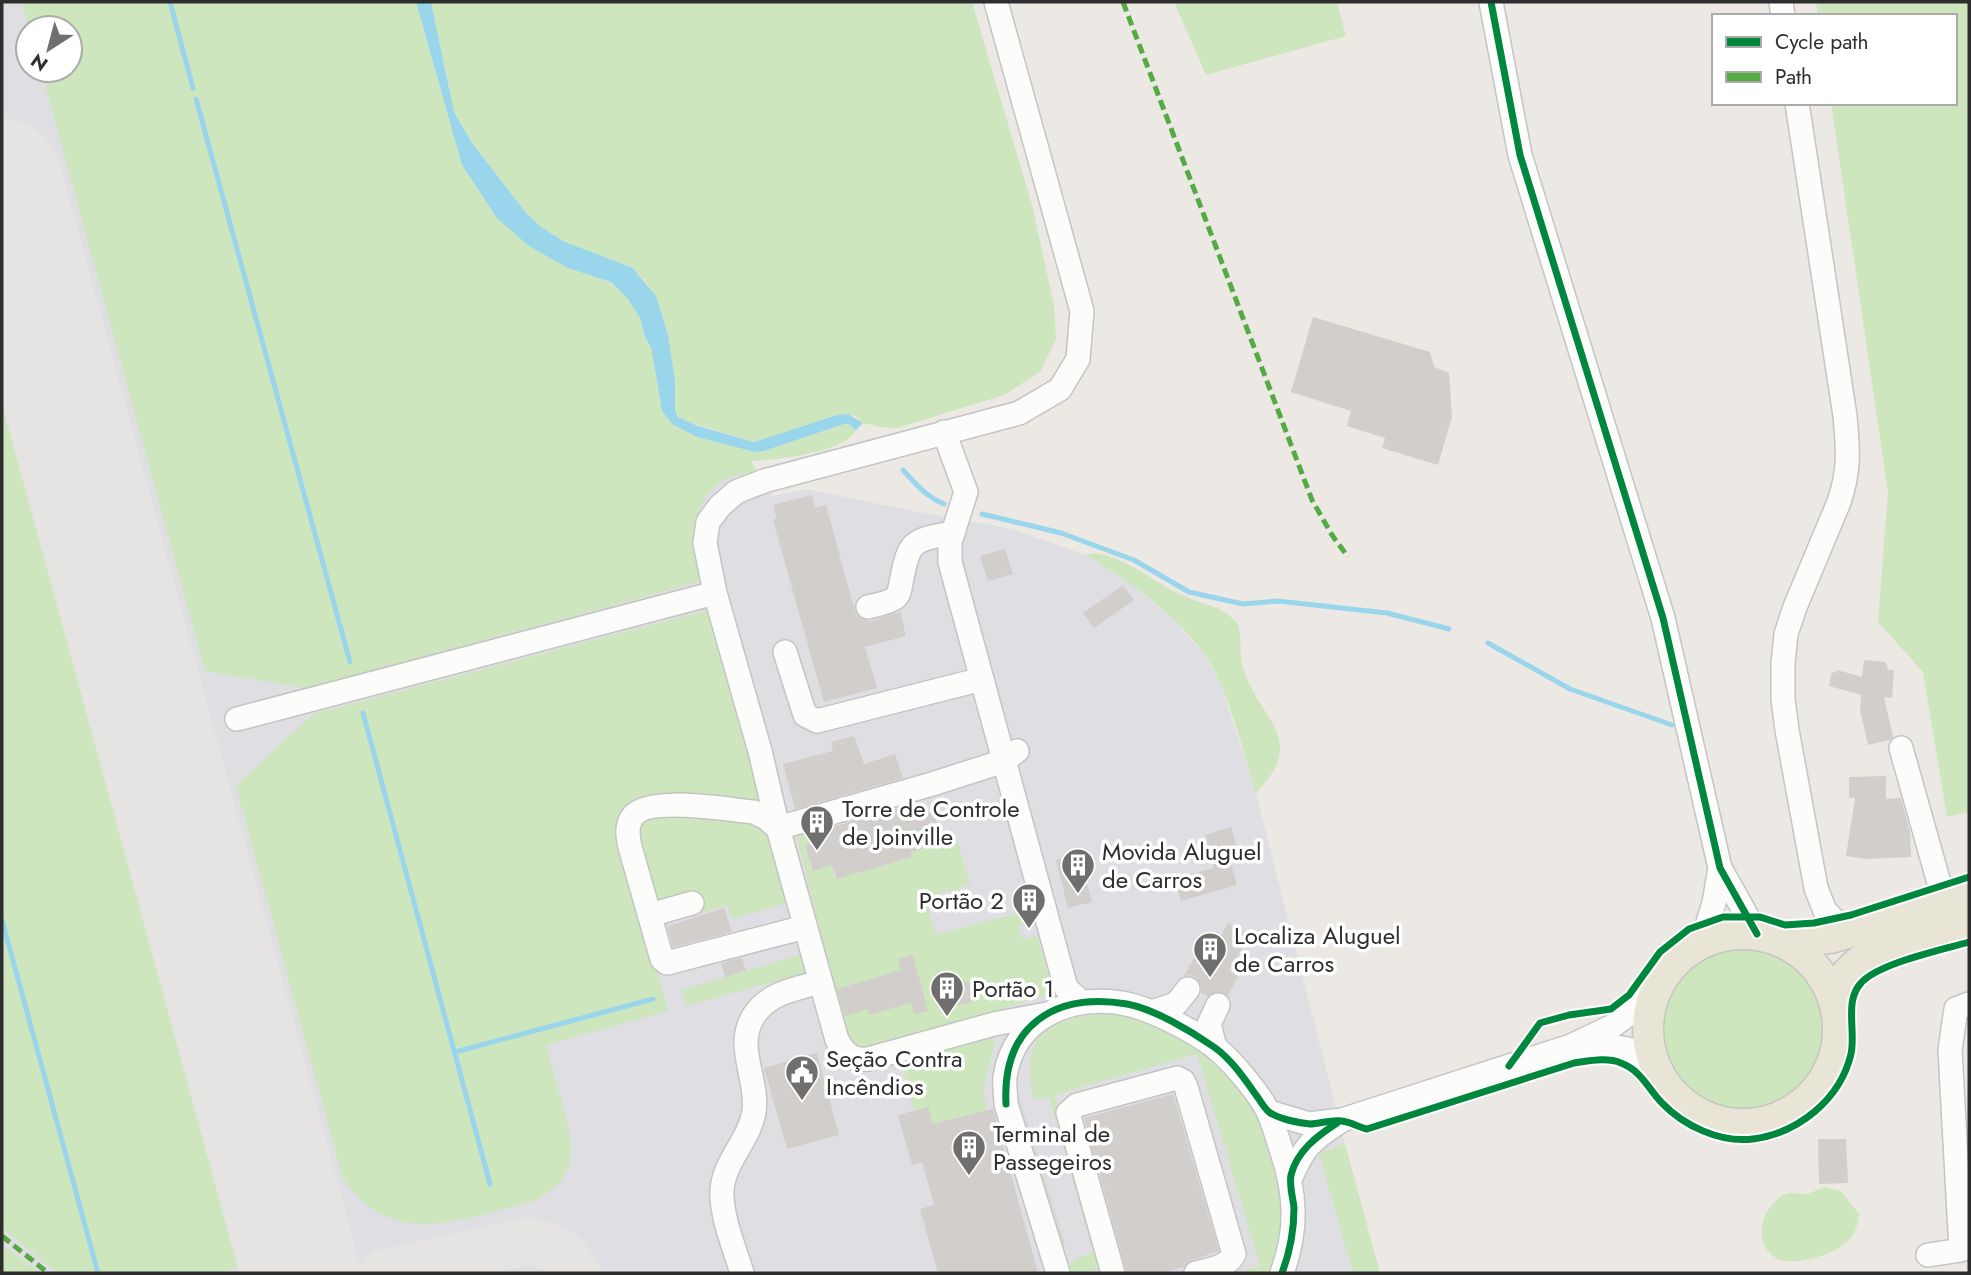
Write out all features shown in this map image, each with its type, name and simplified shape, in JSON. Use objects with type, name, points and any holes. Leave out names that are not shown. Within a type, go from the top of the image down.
[{"type":"main road","points":[[1787,944],[1817,941],[1957,900]]},
{"type":"main road","points":[[1831,991],[1848,971],[1864,959],[1884,950],[1969,924]]},
{"type":"main road","points":[[1726,934],[1757,934],[1787,944],[1813,964],[1831,991],[1839,1021],[1837,1051],[1825,1079],[1805,1102],[1780,1118],[1750,1124],[1720,1122],[1694,1111],[1672,1093],[1656,1069],[1648,1043],[1648,1016],[1655,989],[1672,963],[1702,942],[1726,934]]},
{"type":"street","points":[[996,2],[1082,311],[1078,359],[1060,389],[1019,413],[764,481],[736,492],[720,506],[708,522],[705,543],[715,593],[760,751],[805,927],[843,1051],[859,1060],[1063,1003],[1128,1004],[1152,1012],[1215,1047],[1244,1077],[1269,1112],[1291,1177],[1294,1207],[1293,1234],[1282,1273]]},
{"type":"street","points":[[1491,2],[1520,155],[1662,618],[1720,868],[1757,934]]},
{"type":"street","points":[[1797,105],[1845,416],[1849,459],[1842,492],[1786,634],[1783,699],[1816,888],[1825,911],[1847,933]]},
{"type":"street","points":[[944,432],[966,492],[953,533],[950,562],[982,679],[1011,756],[1030,892],[1063,1003]]},
{"type":"street","points":[[868,607],[894,599],[899,593],[906,556],[914,544],[923,538],[953,533]]},
{"type":"street","points":[[237,719],[715,593]]},
{"type":"street","points":[[785,652],[804,715],[817,721],[982,679]]},
{"type":"street","points":[[1901,748],[1957,900]]},
{"type":"street","points":[[778,828],[932,784],[1011,756]]},
{"type":"street","points":[[778,828],[754,812],[664,805],[647,807],[631,818],[628,830],[629,846],[662,959],[670,963],[805,927]]},
{"type":"street","points":[[1702,942],[1714,903],[1720,868]]},
{"type":"street","points":[[650,915],[692,903]]},
{"type":"street","points":[[742,1273],[723,1209],[722,1193],[724,1178],[750,1128],[754,1110],[754,1089],[746,1047],[747,1032],[753,1016],[767,1001],[821,982]]},
{"type":"street","points":[[1152,1012],[1176,1004],[1188,989]]},
{"type":"street","points":[[1269,1112],[1309,1124],[1342,1120],[1571,1046],[1611,1027],[1633,1011],[1655,989]]},
{"type":"street","points":[[1058,1273],[1006,1104],[1005,1079],[1018,1041],[1034,1023],[1063,1003]]},
{"type":"street","points":[[1928,1255],[1961,1250],[1950,1050],[1956,1009],[1969,1004]]},
{"type":"street","points":[[1215,1047],[1209,1024],[1218,1005]]},
{"type":"street","points":[[1571,1046],[1605,1045],[1628,1049],[1656,1069]]},
{"type":"street","points":[[1113,1273],[1068,1113],[1070,1108],[1077,1105],[1177,1078],[1183,1081],[1186,1087],[1234,1254],[1224,1266],[1196,1273]]},
{"type":"street","points":[[1291,1177],[1302,1152],[1318,1135],[1342,1120]]},
{"type":"shaded area","points":[[2,2],[390,2],[632,435],[750,461],[772,496],[806,489],[1012,529],[1086,555],[1127,581],[1172,618],[1202,652],[1220,683],[1256,793],[1380,1273],[2,1273]]},
{"type":"shaded area","points":[[1021,1102],[1065,1243],[1059,1250],[1014,1104]]},
{"type":"green space","points":[[22,2],[416,2],[462,165],[497,218],[611,282],[628,299],[640,318],[651,347],[660,401],[666,417],[698,437],[755,452],[844,424],[856,430],[849,438],[824,450],[792,457],[751,461],[756,470],[720,483],[710,493],[698,516],[697,542],[702,581],[306,688],[205,671],[45,84],[84,84],[84,14],[25,14]]},
{"type":"green space","points":[[431,2],[972,2],[1032,205],[1054,305],[1056,339],[1040,372],[1004,395],[897,428],[863,423],[855,416],[837,415],[754,442],[682,420],[676,414],[648,284],[633,268],[563,241],[541,227],[527,214],[472,143],[454,112]]},
{"type":"green space","points":[[1174,2],[1337,2],[1346,36],[1206,75]]},
{"type":"green space","points":[[1816,2],[1969,2],[1969,812],[1947,817],[1923,672],[1878,622],[1888,492],[1831,105],[1957,105],[1957,14],[1818,14]]},
{"type":"green space","points":[[2,391],[240,1267],[220,1273],[58,1273],[2,1228]]},
{"type":"green space","points":[[1094,553],[1119,560],[1175,592],[1220,609],[1238,624],[1243,668],[1280,743],[1279,757],[1272,774],[1256,793],[1221,685],[1197,644],[1181,626],[1145,595],[1086,555]]},
{"type":"green space","points":[[712,609],[756,757],[749,759],[760,800],[759,804],[661,800],[621,842],[668,1011],[546,1045],[571,1147],[567,1170],[549,1191],[534,1201],[455,1221],[430,1224],[405,1222],[382,1215],[361,1200],[342,1176],[236,786],[313,714]]},
{"type":"green space","points":[[907,793],[924,848],[956,838],[970,885],[925,897],[936,935],[1025,911],[1028,923],[1018,926],[1022,939],[1037,936],[1054,993],[882,1045],[860,1049],[847,1037],[796,835],[797,830]],"holes":[[[897,805],[912,857],[836,879],[821,827]]]},
{"type":"green space","points":[[649,813],[750,818],[767,833],[791,902],[732,919],[727,905],[662,924],[636,837],[639,821]]},
{"type":"green space","points":[[1743,947],[1774,954],[1801,971],[1818,998],[1825,1029],[1818,1060],[1801,1087],[1774,1104],[1743,1111],[1712,1104],[1685,1087],[1668,1060],[1661,1029],[1668,998],[1685,971],[1712,954]]},
{"type":"green space","points":[[803,954],[808,972],[686,1006],[681,990]]},
{"type":"green space","points":[[1123,1013],[1152,1022],[1201,1051],[1222,1069],[1240,1090],[1255,1114],[1277,1168],[1285,1201],[1284,1227],[1272,1273],[1236,1273],[1260,1266],[1197,1054],[1054,1095],[1106,1267],[1083,1273],[1070,1273],[1068,1266],[1093,1252],[1049,1097],[1034,1100],[1030,1075],[1031,1055],[1038,1040],[1048,1030],[1063,1022],[1101,1014]]},
{"type":"green space","points":[[987,1037],[995,1041],[983,1090],[987,1110],[933,1124],[928,1107],[914,1110],[901,1061]]},
{"type":"green space","points":[[1345,1144],[1380,1273],[1353,1273],[1319,1153]]},
{"type":"green space","points":[[1824,1187],[1841,1191],[1859,1214],[1852,1236],[1836,1250],[1815,1258],[1784,1261],[1776,1258],[1768,1251],[1762,1235],[1762,1225],[1770,1208],[1783,1195],[1807,1194]]},
{"type":"green space","points":[[2,1244],[40,1273],[2,1273]]},
{"type":"water","points":[[416,2],[431,2],[454,112],[472,143],[527,214],[563,241],[633,268],[656,296],[668,335],[675,381],[675,411],[678,417],[698,426],[754,442],[837,415],[848,414],[863,423],[856,430],[844,424],[755,452],[697,437],[672,424],[662,411],[651,347],[640,318],[628,299],[611,282],[568,268],[529,246],[497,218],[462,165]]},
{"type":"building","points":[[1313,317],[1430,352],[1434,367],[1449,373],[1452,417],[1438,465],[1382,448],[1385,438],[1347,426],[1351,411],[1291,392]]},
{"type":"building","points":[[812,495],[815,508],[826,505],[856,615],[871,621],[900,612],[906,636],[865,647],[877,688],[824,702],[773,520],[777,519],[773,505]]},
{"type":"building","points":[[1005,549],[1013,574],[988,581],[980,556]]},
{"type":"building","points":[[1123,585],[1134,600],[1094,628],[1083,613]]},
{"type":"building","points":[[1864,660],[1886,662],[1888,670],[1894,670],[1892,698],[1884,697],[1893,737],[1868,745],[1860,710],[1861,695],[1829,686],[1832,672],[1836,673],[1837,670],[1862,677]]},
{"type":"building","points":[[854,736],[864,764],[895,754],[903,778],[795,809],[783,764],[833,751],[831,742]]},
{"type":"building","points":[[1886,776],[1886,799],[1901,798],[1910,832],[1911,857],[1867,859],[1846,856],[1855,798],[1849,798],[1849,777]]},
{"type":"building","points":[[898,808],[901,821],[933,811],[943,842],[911,852],[912,857],[837,879],[832,865],[813,871],[805,845],[824,839],[822,830]]},
{"type":"building","points":[[1231,827],[1237,848],[1227,851],[1237,885],[1181,901],[1174,879],[1214,868],[1205,835]]},
{"type":"building","points":[[1079,854],[1092,902],[1068,908],[1056,860]]},
{"type":"building","points":[[724,908],[732,932],[673,947],[667,926]]},
{"type":"building","points":[[1228,923],[1250,935],[1229,971],[1238,976],[1228,996],[1218,991],[1208,996],[1201,993],[1201,985],[1197,979],[1191,975],[1184,976],[1196,954],[1207,960]]},
{"type":"building","points":[[913,955],[928,1011],[914,1015],[911,1003],[869,1015],[868,1009],[845,1016],[837,989],[901,970],[898,959]]},
{"type":"building","points":[[742,958],[746,971],[725,977],[721,963]]},
{"type":"building","points":[[963,980],[974,984],[976,995],[968,1004],[957,1005],[952,991],[956,984]]},
{"type":"building","name":"Seção Contra Incêndios","points":[[817,1053],[839,1135],[787,1149],[764,1068]]},
{"type":"building","points":[[1173,1094],[1219,1251],[1192,1260],[1184,1267],[1161,1273],[1127,1273],[1084,1118]]},
{"type":"building","name":"Terminal de Passegeiros","points":[[928,1107],[933,1124],[993,1109],[1038,1273],[938,1273],[920,1209],[934,1205],[922,1162],[912,1165],[898,1115]]},
{"type":"building","points":[[1818,1139],[1846,1139],[1848,1183],[1819,1184]]},
{"type":"waterway","points":[[170,2],[193,88]]},
{"type":"waterway","points":[[196,99],[350,662]]},
{"type":"waterway","points":[[903,470],[926,494],[944,504]]},
{"type":"waterway","points":[[982,514],[1061,533],[1134,560],[1189,592],[1243,604],[1278,601],[1387,613],[1449,629]]},
{"type":"waterway","points":[[1488,643],[1570,689],[1672,725]]},
{"type":"waterway","points":[[363,713],[490,1184]]},
{"type":"waterway","points":[[2,920],[98,1273]]},
{"type":"waterway","points":[[455,1052],[653,999]]},
{"type":"taxiway","points":[[383,1273],[528,1241],[556,1249],[566,1257],[577,1273]]},
{"type":"taxiway","points":[[294,1247],[306,1261],[330,1273]]},
{"type":"runway","points":[[2,178],[301,1273]]},
{"type":"marked path","points":[[1123,2],[1312,500],[1348,557]]},
{"type":"marked path","points":[[2,1236],[48,1273]]},
{"type":"cycle path","points":[[1491,2],[1520,155],[1663,618],[1720,868],[1757,934]]},
{"type":"cycle path","points":[[1509,1066],[1540,1023],[1569,1015],[1611,1009],[1629,995],[1660,952],[1689,929],[1723,917],[1760,917],[1785,925],[1814,923],[1851,915],[1969,877]]},
{"type":"cycle path","points":[[1006,1104],[1007,1077],[1013,1054],[1023,1035],[1038,1020],[1056,1010],[1077,1004],[1101,1002],[1138,1007],[1195,1034],[1226,1057],[1269,1112],[1295,1122],[1310,1124],[1338,1121],[1367,1129],[1574,1063],[1604,1060],[1628,1066],[1662,1103],[1692,1126],[1728,1138],[1753,1139],[1770,1136],[1801,1122],[1815,1112],[1837,1086],[1851,1054],[1853,998],[1861,983],[1896,963],[1969,942]]},
{"type":"cycle path","points":[[1282,1273],[1293,1225],[1291,1175],[1294,1166],[1309,1145],[1337,1123]]},
{"type":"place","name":"Torre de Controle de Joinville","points":[[817,852]]},
{"type":"place","name":"Movida Aluguel de Carros","points":[[1078,895]]},
{"type":"place","name":"Portão 2","points":[[1029,930]]},
{"type":"place","name":"Localiza Aluguel de Carros","points":[[1210,979]]},
{"type":"place","name":"Portão 1","points":[[947,1018]]},
{"type":"place","name":"Seção Contra Incêndios","points":[[802,1102]]},
{"type":"place","name":"Terminal de Passegeiros","points":[[969,1177]]}]
